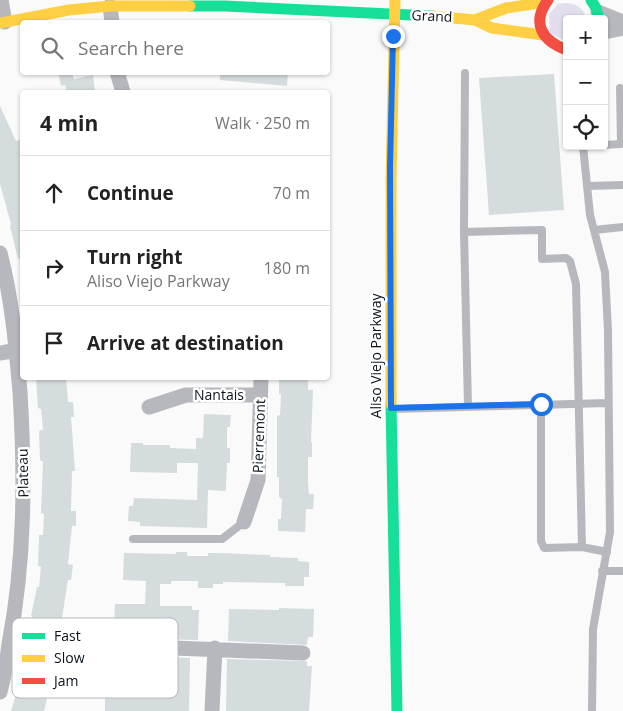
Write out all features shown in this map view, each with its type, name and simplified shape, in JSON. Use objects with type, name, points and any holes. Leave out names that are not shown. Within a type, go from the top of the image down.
[{"type":"main road","name":"Aliso Viejo Parkway","points":[[394,0],[390,167],[391,408],[397,711]]},
{"type":"main road","name":"Grand","points":[[475,20],[506,8],[547,1]]},
{"type":"main road","points":[[547,1],[540,18],[544,35],[558,48],[563,49]]},
{"type":"main road","name":"Grand","points":[[3,23],[69,10],[110,6],[225,6],[394,15],[432,15],[475,20],[492,28],[544,35]]},
{"type":"street","points":[[1,0],[3,23]]},
{"type":"street","points":[[110,6],[112,20]]},
{"type":"street","points":[[597,8],[623,22]]},
{"type":"street","points":[[608,31],[623,28]]},
{"type":"street","points":[[118,75],[122,90]]},
{"type":"street","name":"Plateau","points":[[0,254],[17,350],[22,430],[24,518],[14,618]]},
{"type":"street","points":[[0,353],[17,350]]},
{"type":"street","name":"Pierremont","points":[[244,522],[258,480],[260,380]]},
{"type":"street","name":"Nantais","points":[[149,407],[186,395],[260,394]]},
{"type":"street","name":"Plateau","points":[[0,692],[12,628]]},
{"type":"street","points":[[178,647],[303,653]]},
{"type":"street","points":[[212,711],[215,648]]},
{"type":"lane","points":[[465,73],[464,232],[468,407]]},
{"type":"lane","points":[[608,145],[622,144],[620,88],[623,89]]},
{"type":"lane","points":[[584,150],[590,215],[605,272],[608,331],[610,532],[593,629],[592,711]]},
{"type":"lane","points":[[588,186],[623,185]]},
{"type":"lane","points":[[594,230],[623,227]]},
{"type":"lane","points":[[464,232],[542,230],[542,259],[566,258],[570,261],[576,284],[582,547]]},
{"type":"lane","points":[[391,408],[608,403]]},
{"type":"lane","points":[[541,404],[541,541],[544,548],[582,547],[607,552]]},
{"type":"lane","points":[[133,539],[222,539],[244,522]]},
{"type":"lane","points":[[602,571],[623,571]]},
{"type":"shaded area","points":[[558,4],[573,4],[579,7],[584,15],[563,15],[563,40],[550,33],[549,14]]},
{"type":"building","points":[[554,74],[564,210],[489,215],[479,78]]},
{"type":"building","points":[[59,75],[73,75],[74,79],[93,75],[95,90],[66,90],[65,85],[61,86]]},
{"type":"building","points":[[220,75],[288,75],[287,86],[220,80]]},
{"type":"building","points":[[0,106],[16,141],[20,140],[20,258],[18,259],[0,184]]},
{"type":"building","points":[[36,380],[66,380],[68,402],[73,402],[74,417],[71,417],[75,471],[72,471],[71,511],[76,511],[76,526],[72,526],[68,564],[73,565],[71,580],[68,580],[62,618],[34,618],[31,616],[37,587],[39,587],[41,567],[38,566],[39,535],[43,535],[44,514],[41,513],[43,462],[40,460],[39,432],[43,430],[41,409],[38,408]]},
{"type":"building","points":[[279,380],[308,380],[308,390],[313,390],[312,457],[308,457],[308,483],[309,494],[314,494],[313,509],[306,509],[305,532],[278,531],[282,499],[279,497],[279,477],[277,477],[277,416],[280,415],[281,394],[279,394]]},
{"type":"building","points":[[204,414],[231,415],[230,427],[227,427],[227,448],[230,448],[230,463],[227,463],[226,489],[225,491],[208,490],[207,528],[140,526],[140,522],[128,521],[129,506],[133,506],[134,498],[197,500],[198,463],[177,463],[177,473],[130,472],[131,443],[170,445],[170,448],[196,449],[196,438],[203,438]]},
{"type":"building","points":[[177,552],[187,552],[187,556],[208,556],[208,553],[218,553],[298,558],[298,561],[309,562],[309,577],[304,577],[304,586],[285,586],[285,583],[223,582],[223,584],[213,584],[213,588],[198,588],[198,581],[171,581],[171,584],[160,584],[160,606],[192,606],[192,610],[199,610],[198,640],[178,639],[178,618],[114,618],[115,604],[145,604],[146,581],[123,580],[124,553],[175,554]]},
{"type":"building","points":[[279,608],[314,609],[313,637],[308,637],[307,645],[228,641],[229,609],[279,610]]},
{"type":"building","points":[[178,657],[190,658],[189,711],[105,711],[105,698],[178,698]]},
{"type":"building","points":[[227,659],[307,661],[307,666],[312,666],[309,711],[226,711]]},
{"type":"building","points":[[15,698],[47,698],[44,711],[11,711]]},
{"type":"traffic: fast","points":[[591,0],[598,15]]},
{"type":"traffic: fast","points":[[190,6],[432,16]]},
{"type":"traffic: fast","points":[[391,404],[397,711]]},
{"type":"traffic: slow","points":[[391,404],[391,178],[395,0]]},
{"type":"traffic: slow","points":[[475,20],[506,8],[546,2]]},
{"type":"traffic: slow","points":[[0,23],[69,10],[110,6],[190,6]]},
{"type":"traffic: slow","points":[[432,16],[475,20],[492,28],[543,35]]},
{"type":"traffic: jam","points":[[548,0],[540,16],[540,24],[551,42],[563,48]]},
{"type":"route","points":[[393,36],[390,167],[391,408],[541,404]]}]
